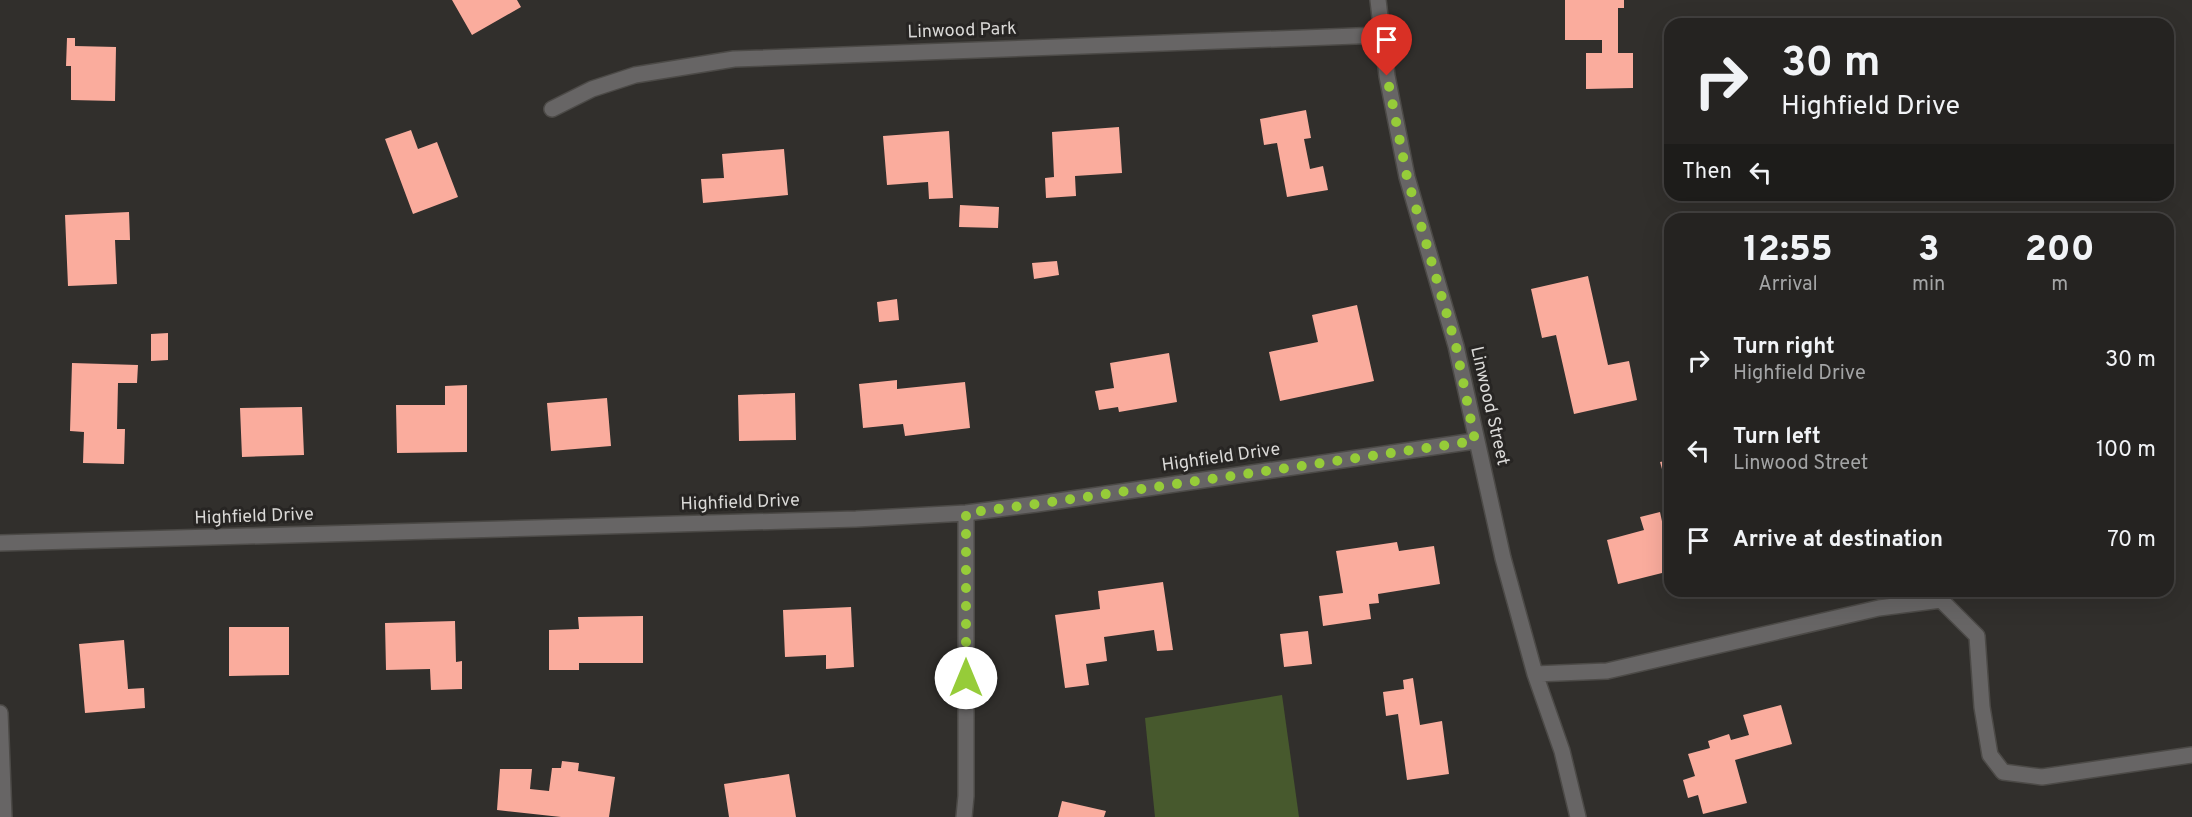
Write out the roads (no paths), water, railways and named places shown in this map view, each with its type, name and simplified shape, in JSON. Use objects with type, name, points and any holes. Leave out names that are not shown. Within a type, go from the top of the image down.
[{"type":"street","name":"Linwood Street","points":[[1378,0],[1387,76],[1407,177],[1456,346],[1475,441],[1491,499],[1503,558],[1535,674],[1562,751],[1578,817]]},
{"type":"street","name":"Linwood Park","points":[[552,109],[592,89],[635,75],[734,59],[1382,35]]},
{"type":"street","name":"Highfield Drive","points":[[0,543],[844,519],[966,513],[1475,441]]},
{"type":"street","points":[[964,817],[966,796],[966,513]]},
{"type":"street","points":[[1535,674],[1607,671],[1879,608],[1941,600],[1977,636],[1982,707],[1990,755],[2003,772],[2042,777],[2192,755]]},
{"type":"street","points":[[0,713],[4,817]]}]
